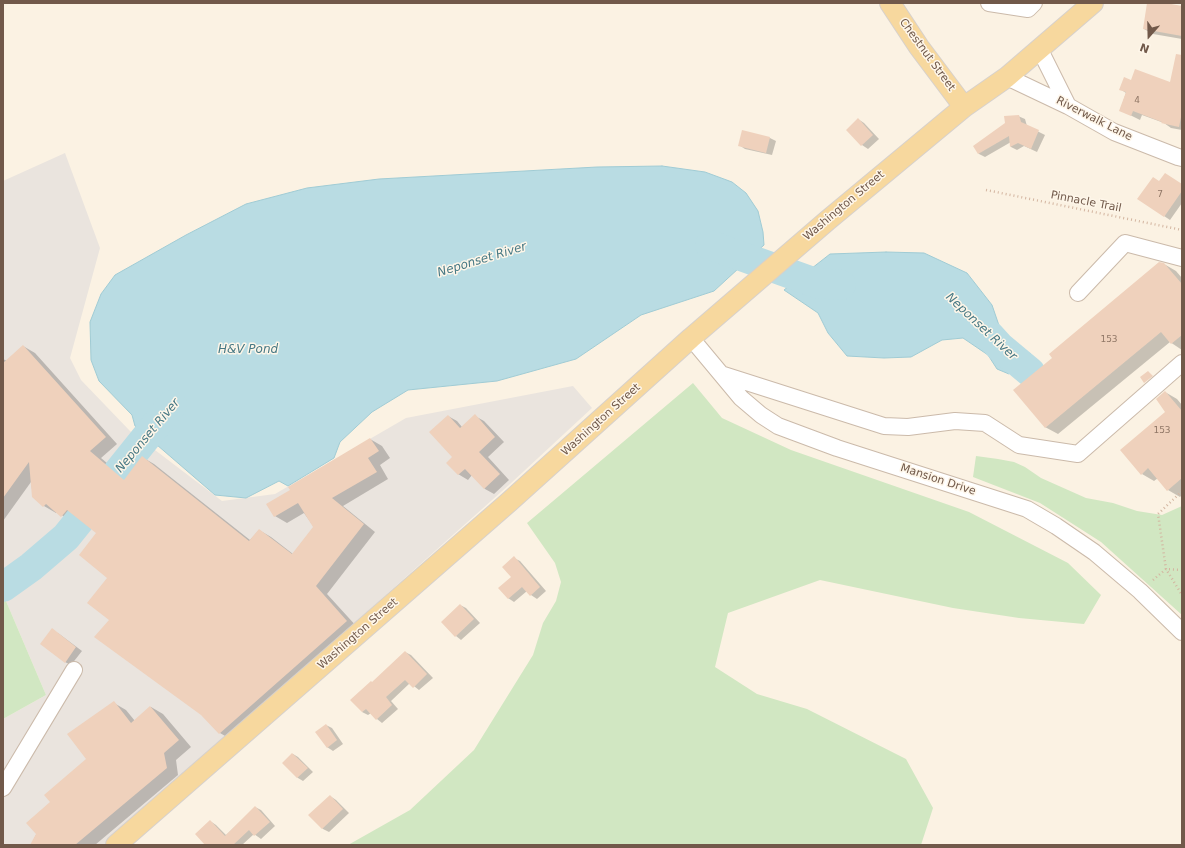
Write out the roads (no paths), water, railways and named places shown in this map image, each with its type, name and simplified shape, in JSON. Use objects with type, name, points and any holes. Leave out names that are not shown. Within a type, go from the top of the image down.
[{"type":"main road","name":"Chestnut Street","points":[[890,3],[919,47],[964,107]]},
{"type":"main road","name":"Washington Street","points":[[116,845],[509,502],[691,338],[828,220],[964,107],[1007,77],[1040,50],[1092,3]]},
{"type":"street","points":[[989,3],[1028,9],[1034,3]]},
{"type":"street","points":[[1040,50],[1068,106]]},
{"type":"street","name":"Riverwalk Lane","points":[[1007,77],[1068,106],[1114,132],[1182,158]]},
{"type":"street","points":[[1078,293],[1125,244],[1182,258]]},
{"type":"street","name":"Mansion Drive","points":[[691,338],[741,398],[761,415],[778,426],[837,448],[1027,509],[1056,526],[1094,552],[1140,591],[1182,632]]},
{"type":"street","points":[[721,374],[884,426],[908,427],[955,421],[985,423],[1019,445],[1078,454],[1182,363]]},
{"type":"street","points":[[3,788],[74,670]]},
{"type":"water","name":"H&V Pond","points":[[662,166],[705,172],[732,182],[746,193],[758,211],[763,232],[764,245],[714,291],[641,315],[576,359],[497,381],[408,390],[372,412],[340,442],[334,458],[288,486],[279,481],[246,498],[215,495],[135,426],[132,415],[99,381],[91,360],[90,322],[101,294],[115,275],[186,235],[246,204],[307,188],[379,179],[597,167]]},
{"type":"water","points":[[886,252],[924,253],[967,273],[992,305],[1004,340],[1031,354],[1009,374],[997,369],[988,355],[963,338],[942,340],[911,357],[884,358],[847,356],[828,333],[818,313],[784,290],[830,254]]},
{"type":"waterway","name":"Neponset River","points":[[710,245],[816,283],[841,285]]},
{"type":"waterway","name":"Neponset River","points":[[990,336],[1000,347],[1030,372]]},
{"type":"waterway","name":"Neponset River","points":[[3,587],[31,567],[66,537],[172,405]]}]
